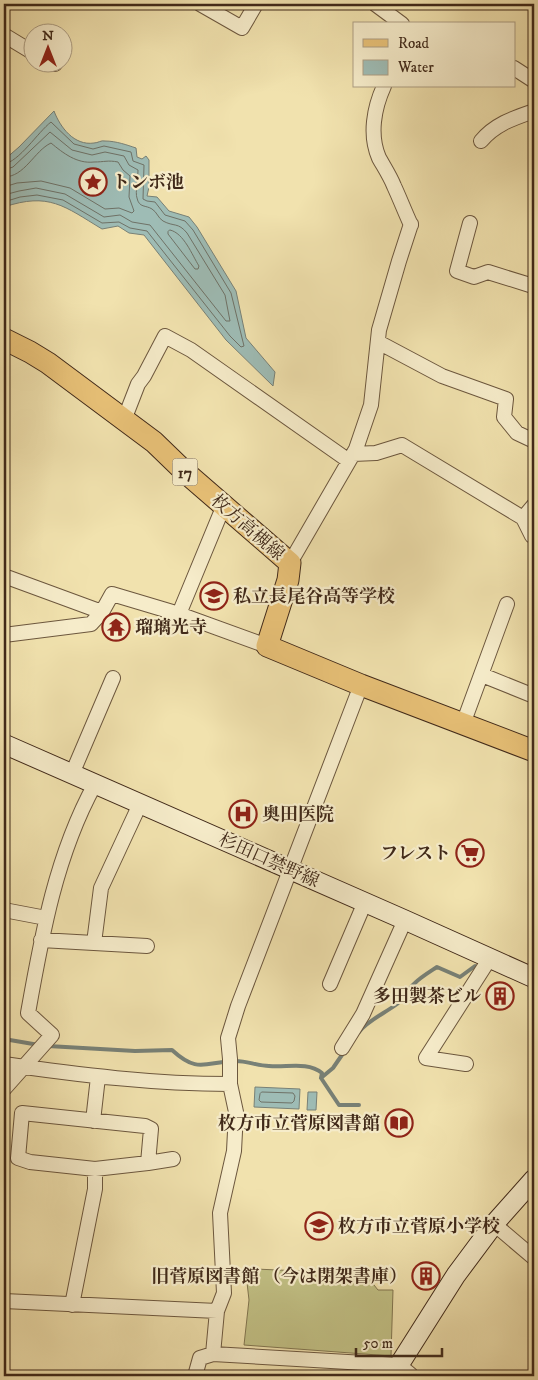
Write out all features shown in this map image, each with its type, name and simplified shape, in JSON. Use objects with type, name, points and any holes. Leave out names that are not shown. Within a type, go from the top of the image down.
[{"type":"main road","name":"枚方高槻線","points":[[4,339],[30,352],[48,364],[154,442],[185,472],[290,563],[288,580],[267,646]]},
{"type":"main road","points":[[267,646],[361,685],[534,751]]},
{"type":"main road","name":"杉田口禁野線","points":[[4,744],[534,978]]},
{"type":"main road","points":[[400,1372],[456,1275],[494,1224],[530,1188]]},
{"type":"street","points":[[200,4],[242,28],[256,4]]},
{"type":"street","points":[[378,5],[399,22]]},
{"type":"street","points":[[4,35],[22,46]]},
{"type":"street","points":[[516,69],[534,81]]},
{"type":"street","points":[[290,563],[351,458],[371,405],[379,330],[396,269],[411,225],[376,148],[373,127],[377,103],[383,88]]},
{"type":"street","points":[[481,141],[490,130],[513,118],[534,111]]},
{"type":"street","points":[[470,223],[457,271],[474,277],[488,272],[533,286],[534,282]]},
{"type":"street","points":[[124,420],[138,384],[165,336],[192,350],[351,458],[376,454],[402,445],[523,518],[532,536]]},
{"type":"street","points":[[378,342],[442,376],[506,399],[504,417],[516,433],[534,442]]},
{"type":"street","points":[[179,614],[224,505]]},
{"type":"street","points":[[523,518],[534,505]]},
{"type":"street","points":[[4,576],[102,612]]},
{"type":"street","points":[[4,635],[92,624],[102,612],[112,594],[179,614],[267,646]]},
{"type":"street","points":[[463,724],[507,604]]},
{"type":"street","points":[[482,676],[534,696]]},
{"type":"street","points":[[72,774],[113,678]]},
{"type":"street","points":[[213,1354],[217,1311],[224,1293],[220,1213],[234,1151],[236,1112],[230,1084],[228,1038],[361,685]]},
{"type":"street","points":[[4,1089],[52,1035],[28,1013],[41,940],[56,878],[70,839],[95,784]]},
{"type":"street","points":[[94,943],[101,888],[140,804]]},
{"type":"street","points":[[330,984],[365,902]]},
{"type":"street","points":[[4,910],[46,918]]},
{"type":"street","points":[[342,1048],[363,1014],[405,920]]},
{"type":"street","points":[[41,940],[147,946]]},
{"type":"street","points":[[466,1064],[426,1058],[490,958]]},
{"type":"street","points":[[4,1064],[98,1077],[200,1084],[230,1084]]},
{"type":"street","points":[[93,1121],[98,1077]]},
{"type":"street","points":[[148,1163],[151,1129],[145,1126],[22,1113],[18,1158],[30,1162],[95,1169],[148,1163],[173,1159]]},
{"type":"street","points":[[72,1305],[95,1189],[95,1169]]},
{"type":"street","points":[[494,1224],[534,1258]]},
{"type":"street","points":[[4,1301],[217,1311]]},
{"type":"street","points":[[195,1376],[200,1358],[213,1354],[400,1372]]},
{"type":"shaded area","points":[[255,1269],[370,1274],[370,1280],[378,1290],[393,1290],[391,1356],[244,1345],[249,1300],[246,1274]]},
{"type":"water","points":[[54,111],[64,129],[80,142],[117,142],[136,148],[137,157],[142,159],[146,156],[149,160],[147,196],[157,197],[169,211],[189,217],[197,227],[236,291],[246,338],[275,372],[273,386],[226,340],[144,235],[129,233],[118,226],[102,229],[66,208],[45,201],[33,201],[4,207],[4,160]]},
{"type":"water","points":[[255,1087],[300,1089],[299,1109],[254,1107]]},
{"type":"water","points":[[308,1092],[317,1092],[316,1110],[307,1110]]},
{"type":"waterway","points":[[359,1032],[371,1021],[397,1004],[417,981],[437,967],[460,977],[475,966]]},
{"type":"waterway","points":[[4,1039],[39,1045]]},
{"type":"waterway","points":[[48,1046],[135,1051],[172,1050],[189,1062],[202,1065],[238,1061],[265,1066],[310,1067],[322,1073],[321,1078],[339,1105],[359,1105]]},
{"type":"waterway","points":[[321,1078],[333,1068],[344,1052]]},
{"type":"place","name":"トンボ池","points":[[93,182]]},
{"type":"place","name":"私立長尾谷高等学校","points":[[214,596]]},
{"type":"place","name":"瑠璃光寺","points":[[116,627]]},
{"type":"place","name":"奥田医院","points":[[243,814]]},
{"type":"place","name":"フレスト","points":[[470,853]]},
{"type":"place","name":"多田製茶ビル","points":[[500,996]]},
{"type":"place","name":"枚方市立菅原図書館","points":[[399,1123]]},
{"type":"place","name":"枚方市立菅原小学校","points":[[319,1226]]},
{"type":"place","name":"旧菅原図書館 （今は閉架書庫）","points":[[426,1276]]}]
